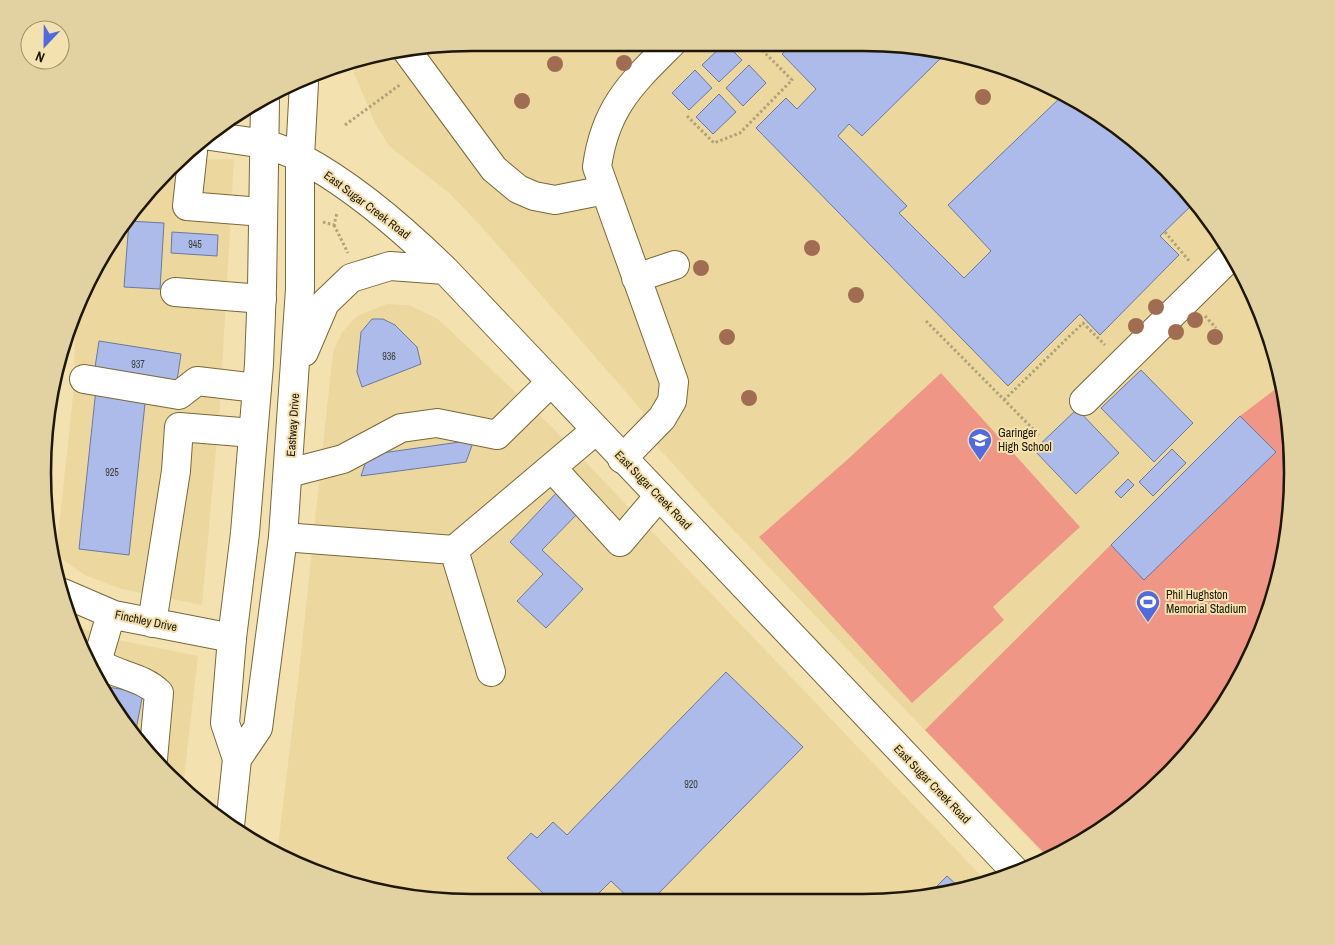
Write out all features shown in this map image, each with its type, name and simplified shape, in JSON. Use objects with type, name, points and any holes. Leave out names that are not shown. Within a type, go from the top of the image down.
[{"type":"main road","points":[[622,459],[662,418],[672,401],[674,382],[596,166],[599,147],[607,123],[620,97],[663,51]]},
{"type":"main road","points":[[411,56],[494,169],[518,189],[534,196],[555,200],[605,190]]},
{"type":"main road","name":"Eastway Drive","points":[[227,815],[237,759],[258,728],[283,537],[297,367],[300,289],[300,157],[304,86]]},
{"type":"main road","name":"Eastway Drive","points":[[237,759],[225,723],[232,638],[245,533],[257,388],[262,299],[265,106]]},
{"type":"main road","name":"East Sugar Creek Road","points":[[217,137],[266,144],[300,157],[331,177],[407,233],[445,270],[622,459],[1011,867]]},
{"type":"main road","points":[[192,159],[187,206],[262,212]]},
{"type":"main road","points":[[1084,401],[1226,261]]},
{"type":"main road","points":[[636,278],[675,265]]},
{"type":"main road","points":[[297,367],[325,303],[351,278],[390,266],[445,270]]},
{"type":"main road","points":[[175,292],[262,299]]},
{"type":"main road","points":[[84,379],[180,395],[197,381],[257,388]]},
{"type":"main road","points":[[289,473],[343,460],[401,428],[436,423],[497,435],[550,383]]},
{"type":"main road","points":[[152,623],[176,471],[179,427],[254,432]]},
{"type":"main road","points":[[283,537],[454,550],[596,430]]},
{"type":"main road","points":[[552,468],[620,542],[659,496]]},
{"type":"main road","points":[[454,550],[491,672]]},
{"type":"main road","name":"Finchley Drive","points":[[70,596],[111,614],[232,638]]},
{"type":"main road","points":[[96,660],[111,614]]},
{"type":"main road","points":[[97,663],[117,674],[149,683],[159,693],[154,748]]},
{"type":"path","points":[[687,116],[714,143],[740,133],[792,80],[764,51]]},
{"type":"path","points":[[345,125],[404,82]]},
{"type":"path","points":[[337,213],[334,225],[350,256]]},
{"type":"path","points":[[322,222],[334,225]]},
{"type":"path","points":[[1165,232],[1188,257],[1190,267]]},
{"type":"path","points":[[926,321],[1039,435]]},
{"type":"path","points":[[1004,400],[1083,323],[1123,363]]},
{"type":"shaded area","name":"Garinger High School","points":[[445,52],[890,52],[945,59],[1024,83],[1073,108],[1119,138],[1179,195],[1213,238],[1227,262],[1252,311],[1261,337],[1276,390],[1280,418],[1284,472],[1283,500],[1276,555],[1269,582],[1252,634],[1240,659],[1213,707],[1197,729],[1160,770],[1119,807],[1097,823],[1042,853],[719,515],[635,422],[644,413],[481,226],[448,192],[389,146],[375,123],[353,69],[390,59]]},
{"type":"shaded area","points":[[234,159],[220,405],[202,605],[121,589],[85,575],[60,558],[57,543],[73,397],[75,334],[83,311],[122,238],[156,195],[191,160]]},
{"type":"shaded area","points":[[387,304],[409,305],[438,319],[552,427],[981,876],[945,886],[890,893],[862,894],[445,893],[390,886],[363,879],[311,862],[278,846],[299,672],[333,352],[342,332],[357,316]]},
{"type":"shaded area","points":[[941,373],[1080,527],[993,607],[1004,620],[912,703],[759,537],[847,460]]},
{"type":"shaded area","name":"Phil Hughston Memorial Stadium","points":[[1276,389],[1283,445],[1283,500],[1276,555],[1252,634],[1213,707],[1197,729],[1160,770],[1119,807],[1097,823],[1044,853],[925,730],[1240,416]]},
{"type":"shaded area","points":[[81,628],[108,638],[198,656],[184,779],[156,750],[122,707],[95,659]]},
{"type":"building","points":[[717,51],[733,51],[742,60],[719,82],[702,65]]},
{"type":"building","points":[[785,51],[862,51],[890,52],[941,58],[862,136],[849,124],[838,136],[907,206],[899,213],[964,278],[991,251],[948,205],[1058,100],[1097,122],[1119,138],[1160,175],[1190,207],[1160,236],[1179,255],[1100,335],[1080,314],[1008,386],[756,128],[786,98],[797,109],[816,89],[782,54]]},
{"type":"building","points":[[749,65],[766,83],[743,106],[726,88]]},
{"type":"building","points":[[695,70],[712,88],[689,110],[672,93]]},
{"type":"building","points":[[719,94],[736,112],[713,134],[696,117]]},
{"type":"building","points":[[134,221],[164,223],[160,289],[124,287],[128,229]]},
{"type":"building","points":[[172,232],[218,235],[217,256],[171,253]]},
{"type":"building","points":[[372,319],[383,319],[395,325],[417,347],[421,364],[362,387],[357,372],[361,332]]},
{"type":"building","points":[[99,341],[181,354],[176,387],[94,374]]},
{"type":"building","points":[[1141,370],[1193,423],[1154,462],[1101,408]]},
{"type":"building","points":[[96,389],[146,394],[129,555],[79,549]]},
{"type":"building","points":[[1077,409],[1119,453],[1076,494],[1034,450]]},
{"type":"building","points":[[1240,416],[1276,452],[1144,580],[1111,545]]},
{"type":"building","points":[[474,440],[466,462],[361,476],[368,455]]},
{"type":"building","points":[[1172,449],[1186,463],[1153,496],[1139,482]]},
{"type":"building","points":[[1128,479],[1134,485],[1121,498],[1115,492]]},
{"type":"building","points":[[560,489],[582,509],[542,550],[583,589],[546,628],[517,601],[543,574],[510,542]]},
{"type":"building","points":[[726,672],[803,747],[658,894],[625,894],[611,881],[598,894],[544,894],[507,858],[531,833],[537,838],[553,822],[567,835]]},
{"type":"building","points":[[111,687],[143,693],[137,727]]},
{"type":"building","points":[[947,876],[955,883],[945,886],[936,887]]},
{"type":"place","name":"Garinger High School","points":[[980,461]]},
{"type":"place","name":"Phil Hughston Memorial Stadium","points":[[1148,623]]}]
